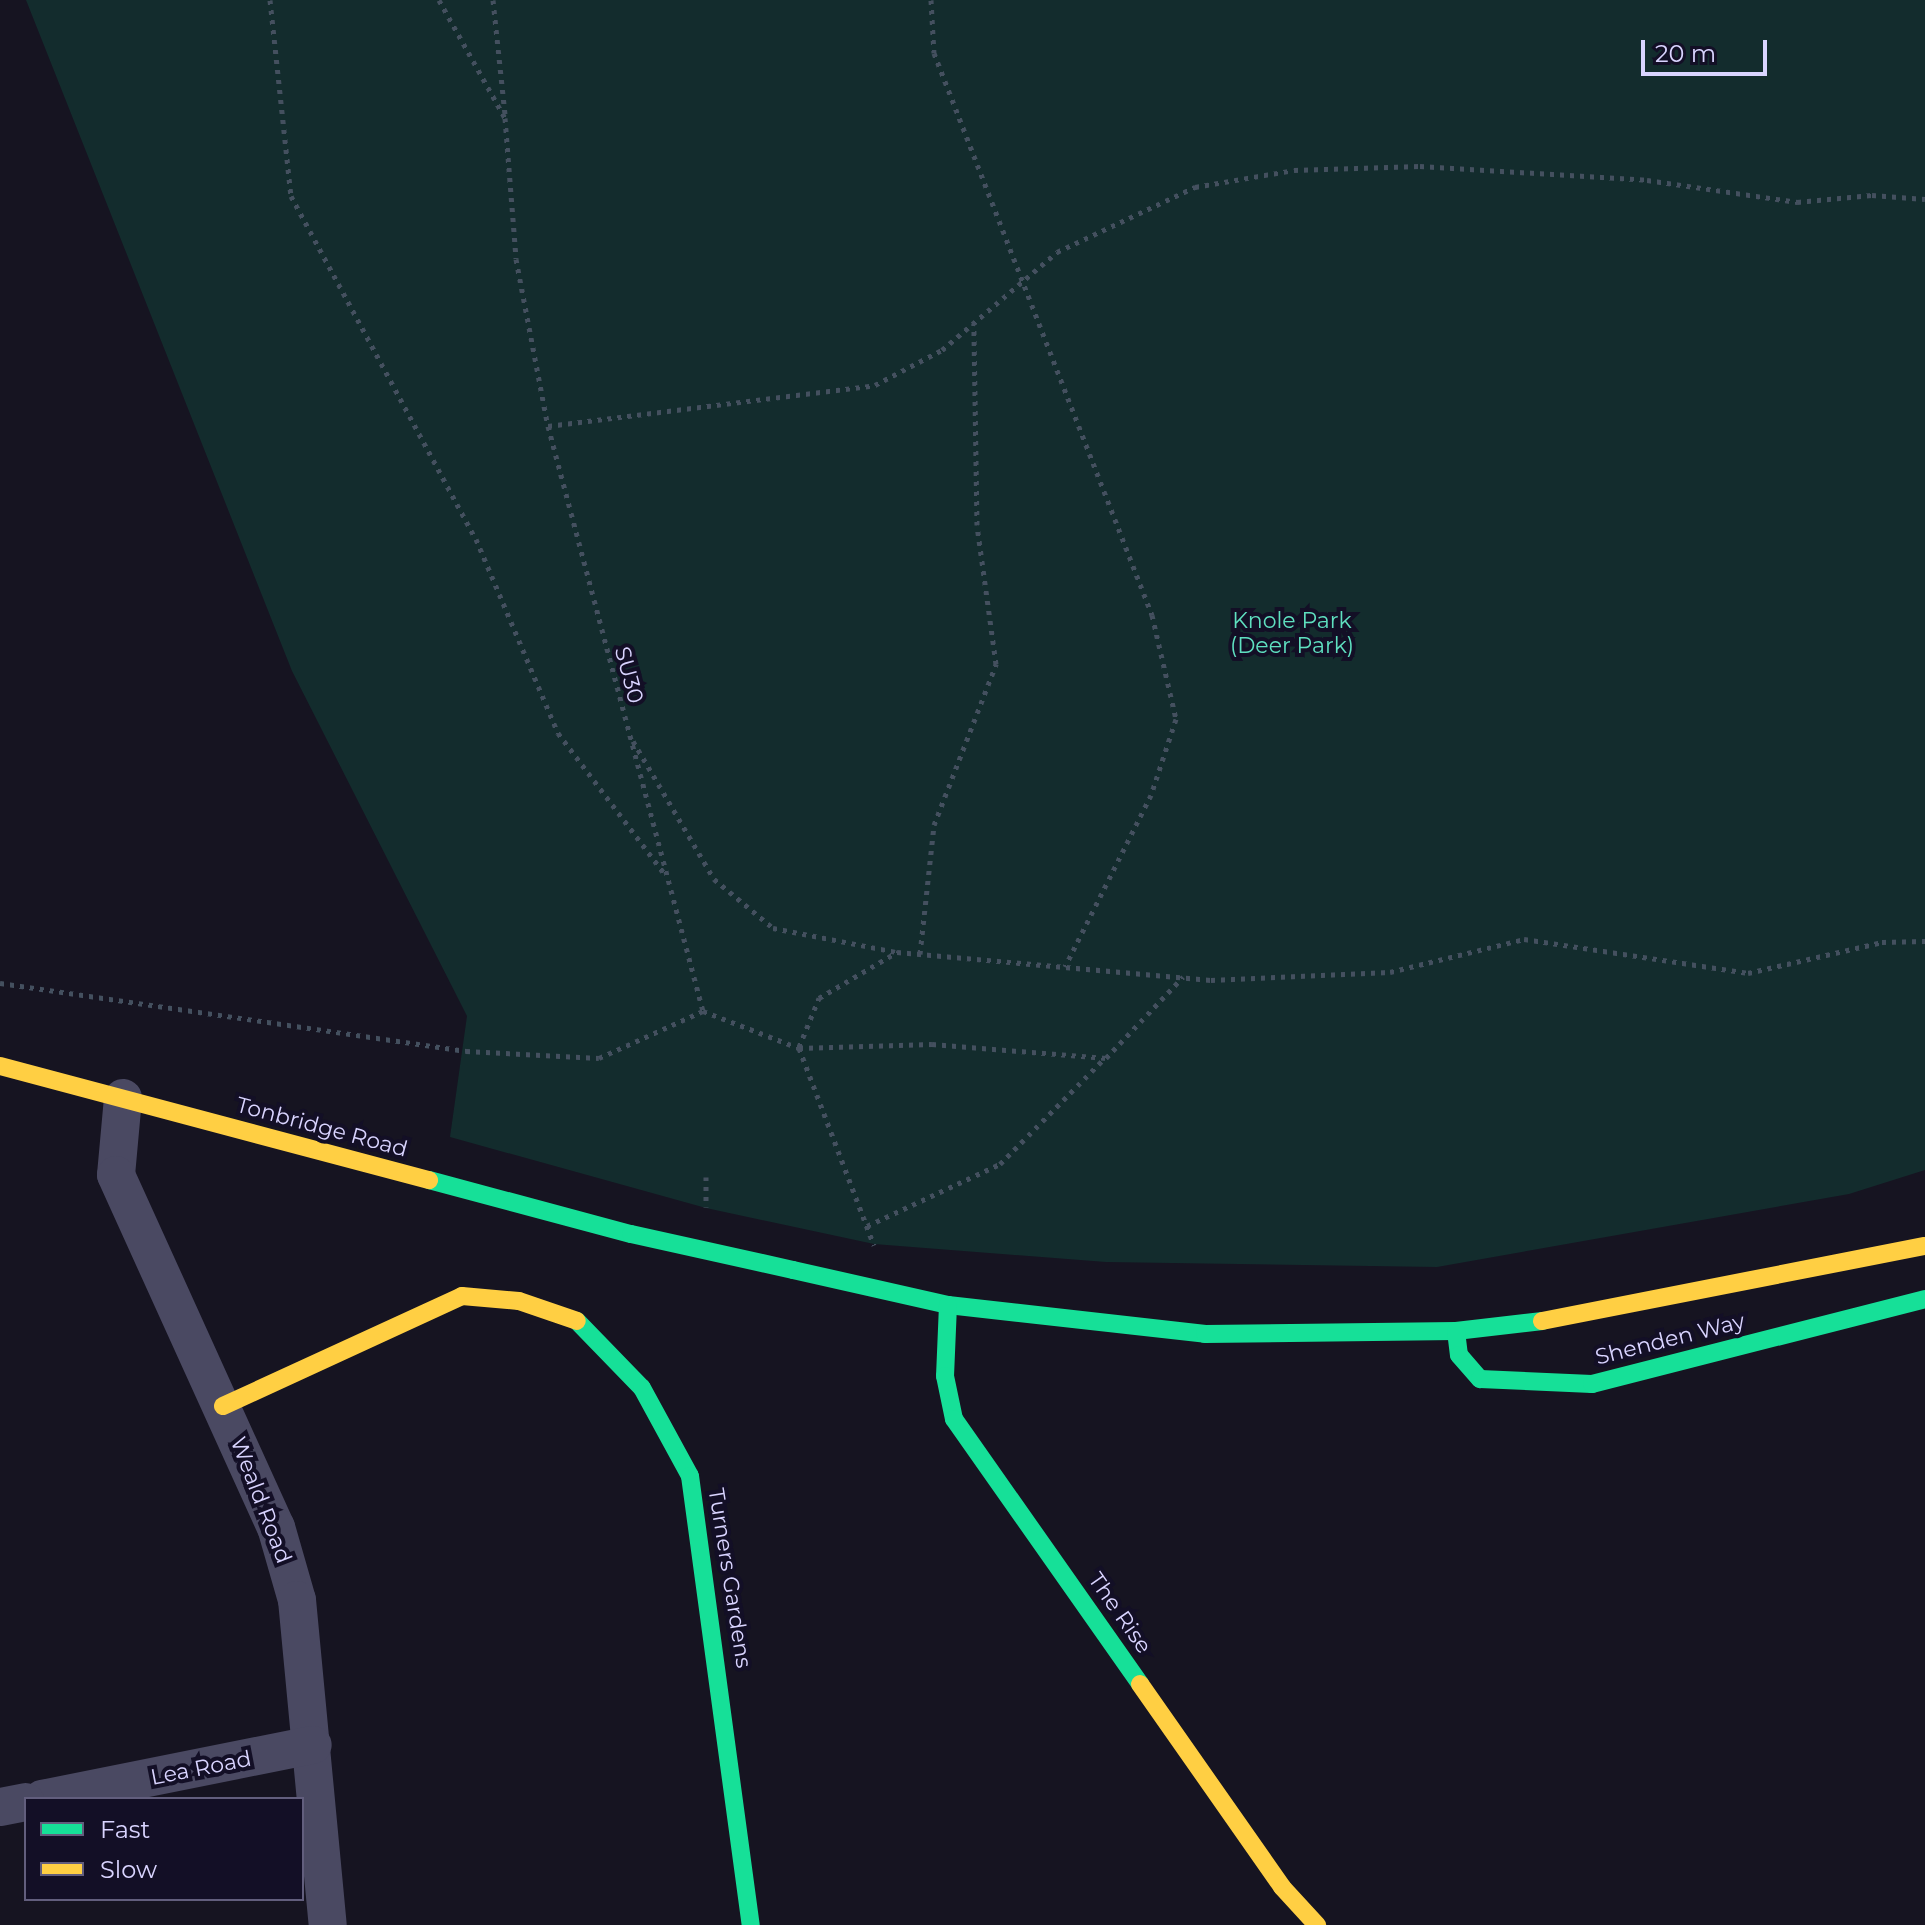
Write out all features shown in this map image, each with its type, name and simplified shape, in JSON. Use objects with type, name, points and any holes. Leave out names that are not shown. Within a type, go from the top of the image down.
[{"type":"street","name":"Tonbridge Road","points":[[0,1066],[631,1234],[893,1293],[948,1305],[1205,1334],[1456,1331],[1606,1314],[1925,1246]]},
{"type":"street","name":"Weald Road","points":[[123,1098],[116,1175],[276,1527],[297,1600],[328,1925]]},
{"type":"street","name":"Turners Gardens","points":[[223,1406],[462,1296],[519,1301],[578,1321],[642,1388],[690,1476],[751,1925]]},
{"type":"street","name":"Shenden Way","points":[[1456,1331],[1459,1355],[1480,1379],[1592,1384],[1925,1299]]},
{"type":"street","name":"The Rise","points":[[948,1305],[945,1376],[954,1419],[1282,1887],[1317,1925]]},
{"type":"street","name":"Lea Road","points":[[52,1797],[313,1745]]},
{"type":"street","points":[[0,1807],[24,1802]]},
{"type":"path","points":[[270,0],[291,196],[476,539],[558,733],[667,877]]},
{"type":"path","name":"SU30","points":[[439,0],[505,118],[516,259],[548,426],[703,1011]]},
{"type":"path","points":[[493,0],[505,118]]},
{"type":"path","points":[[931,0],[934,53],[1152,615],[1176,719],[1151,795],[1065,967]]},
{"type":"path","points":[[548,426],[875,385],[974,323],[1057,252],[1195,187],[1294,170],[1420,166],[1647,180],[1797,202],[1872,195],[1925,199]]},
{"type":"path","points":[[920,954],[934,825],[996,664],[977,525],[974,323]]},
{"type":"path","points":[[628,733],[714,879],[773,928],[897,952],[1183,977],[1390,972],[1524,939],[1748,973],[1882,942],[1925,941]]},
{"type":"path","points":[[893,1293],[799,1048],[819,998],[897,952]]},
{"type":"path","points":[[867,1226],[1000,1164],[1183,977]]},
{"type":"path","points":[[0,983],[466,1051],[599,1058],[703,1011],[799,1048],[932,1044],[1106,1058]]},
{"type":"path","points":[[706,1177],[706,1208]]},
{"type":"green space","name":"Knole Park (Deer Park)","points":[[26,0],[1925,0],[1925,1170],[1849,1194],[1437,1267],[1106,1262],[874,1244],[706,1208],[450,1137],[467,1016],[292,671]]},
{"type":"traffic: fast","points":[[429,1180],[631,1234]]},
{"type":"traffic: fast","points":[[631,1234],[793,1270]]},
{"type":"traffic: fast","points":[[793,1270],[948,1305],[1205,1334],[1456,1331],[1542,1321]]},
{"type":"traffic: fast","points":[[1456,1331],[1459,1355],[1480,1379],[1592,1384],[1925,1299]]},
{"type":"traffic: fast","points":[[948,1305],[945,1376],[954,1419],[1140,1684]]},
{"type":"traffic: fast","points":[[577,1321],[642,1388],[690,1476],[751,1925]]},
{"type":"traffic: slow","points":[[0,1066],[429,1180]]},
{"type":"traffic: slow","points":[[1542,1321],[1925,1246]]},
{"type":"traffic: slow","points":[[223,1406],[462,1296],[519,1301],[577,1321]]},
{"type":"traffic: slow","points":[[1140,1684],[1282,1887],[1317,1925]]}]
